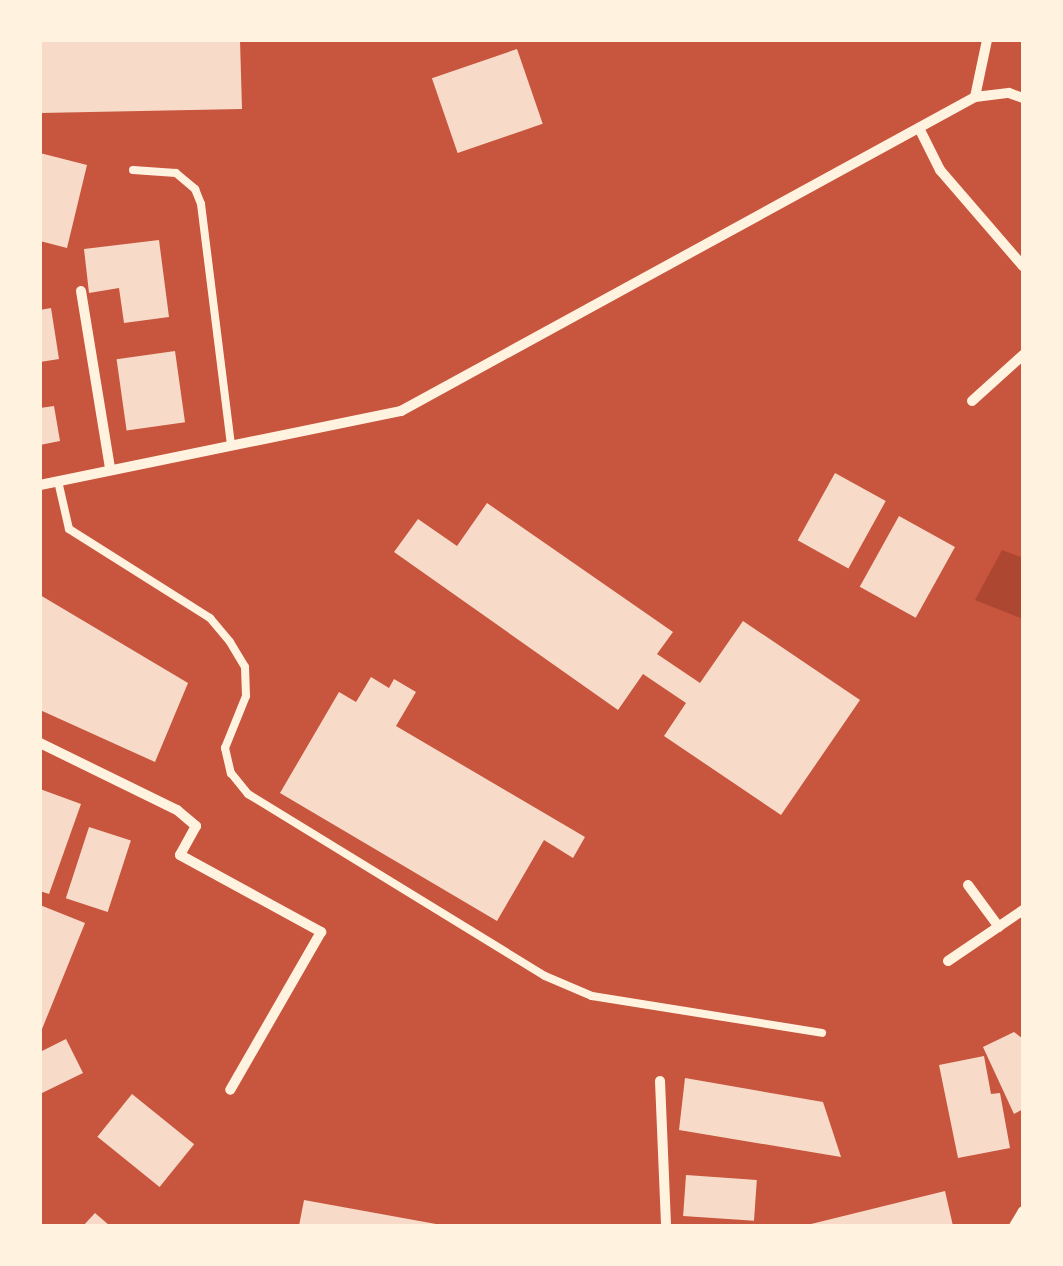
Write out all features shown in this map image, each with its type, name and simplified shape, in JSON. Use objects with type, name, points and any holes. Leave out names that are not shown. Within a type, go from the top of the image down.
[{"type":"street","points":[[975,97],[988,40]]},
{"type":"street","points":[[40,485],[400,411],[975,97],[1009,93],[1023,98]]},
{"type":"street","points":[[920,130],[940,170],[1023,266]]},
{"type":"street","points":[[81,291],[110,468]]},
{"type":"street","points":[[972,400],[1023,355]]},
{"type":"street","points":[[40,743],[177,810],[196,826],[180,855],[321,932],[230,1090]]},
{"type":"street","points":[[968,886],[999,926]]},
{"type":"street","points":[[948,961],[1023,910]]},
{"type":"street","points":[[660,1082],[666,1226]]},
{"type":"street","points":[[1014,1226],[1023,1211]]},
{"type":"lane","points":[[133,170],[176,173],[201,204],[230,444]]},
{"type":"lane","points":[[58,481],[69,529],[210,618],[230,642],[244,667],[246,696],[225,748],[231,772],[248,794],[545,976],[592,996],[822,1033]]},
{"type":"shaded area","points":[[1002,550],[1023,558],[1023,619],[975,600]]},
{"type":"building","points":[[240,40],[242,109],[40,113],[40,41]]},
{"type":"building","points":[[517,49],[543,124],[458,153],[432,78]]},
{"type":"building","points":[[40,153],[87,165],[67,248],[40,241]]},
{"type":"building","points":[[159,240],[169,317],[124,323],[119,288],[89,293],[84,249]]},
{"type":"building","points":[[51,308],[59,359],[40,362],[40,310]]},
{"type":"building","points":[[175,351],[185,422],[127,431],[117,359]]},
{"type":"building","points":[[54,406],[60,441],[40,445],[40,408]]},
{"type":"building","points":[[835,473],[886,501],[848,568],[798,540]]},
{"type":"building","points":[[487,503],[673,632],[657,654],[700,683],[743,621],[860,700],[781,815],[664,736],[686,703],[643,674],[618,710],[394,552],[418,519],[457,546]]},
{"type":"building","points":[[899,516],[955,547],[916,618],[860,587]]},
{"type":"building","points":[[40,595],[188,683],[155,762],[40,710]]},
{"type":"building","points":[[371,677],[389,688],[394,679],[416,692],[396,726],[585,837],[573,858],[544,840],[497,921],[280,793],[339,692],[356,702]]},
{"type":"building","points":[[40,789],[81,804],[49,894],[40,891]]},
{"type":"building","points":[[89,827],[131,841],[108,912],[66,898]]},
{"type":"building","points":[[40,905],[85,923],[40,1034]]},
{"type":"building","points":[[1014,1032],[1023,1039],[1023,1109],[1014,1114],[983,1047]]},
{"type":"building","points":[[66,1039],[83,1073],[40,1094],[40,1052]]},
{"type":"building","points":[[984,1056],[991,1094],[1000,1093],[1010,1148],[958,1158],[939,1065]]},
{"type":"building","points":[[685,1078],[823,1102],[841,1157],[679,1130]]},
{"type":"building","points":[[132,1094],[194,1144],[160,1187],[97,1137]]},
{"type":"building","points":[[686,1175],[757,1180],[754,1221],[683,1216]]},
{"type":"building","points":[[945,1191],[953,1226],[807,1225]]},
{"type":"building","points":[[304,1200],[436,1224],[299,1226]]},
{"type":"building","points":[[95,1213],[110,1226],[83,1226]]}]
